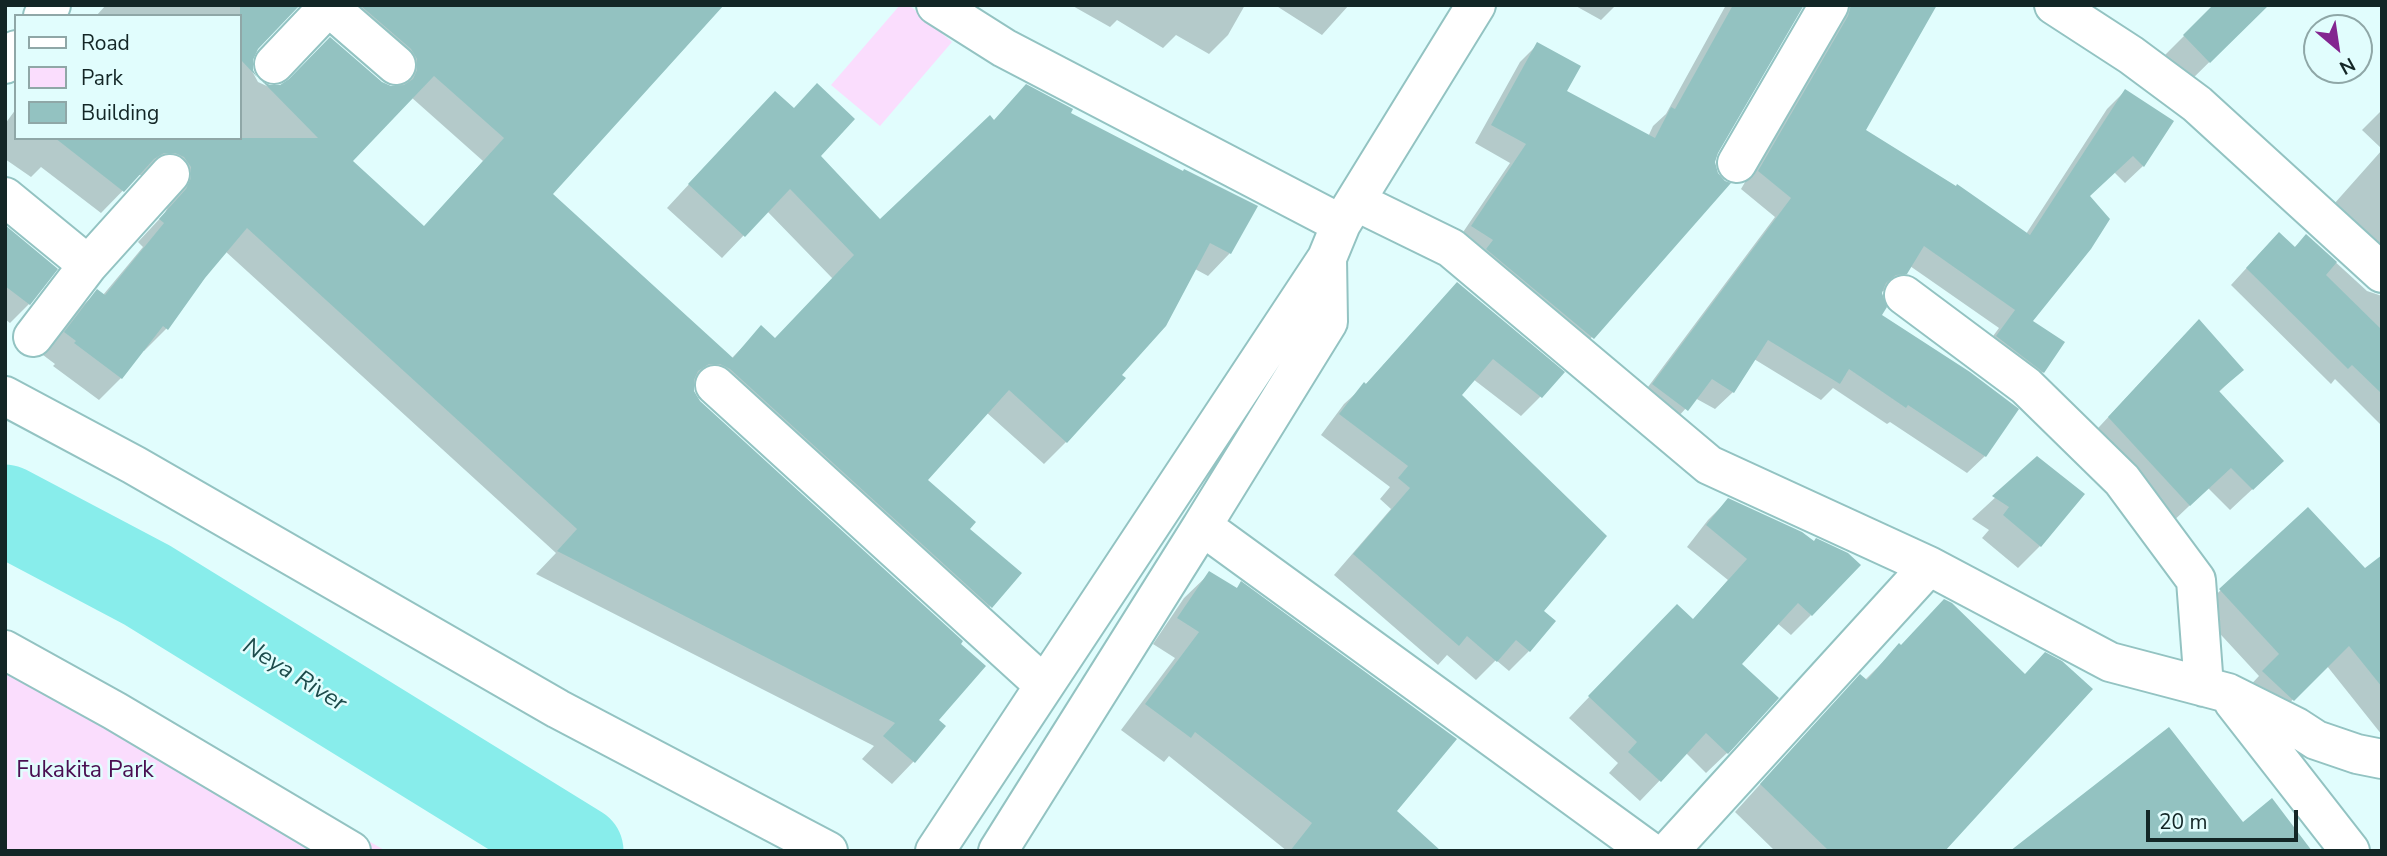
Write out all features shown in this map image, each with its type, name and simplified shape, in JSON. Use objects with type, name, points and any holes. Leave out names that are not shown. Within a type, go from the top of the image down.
[{"type":"street","points":[[936,5],[1004,48],[1342,228],[1451,248],[1709,465],[1928,566],[2110,662],[2216,690],[2296,727],[2316,740],[2357,754],[2382,759]]},
{"type":"street","points":[[935,851],[1342,228],[1476,5]]},
{"type":"street","points":[[1737,163],[1829,5]]},
{"type":"street","points":[[2053,5],[2131,55],[2197,104],[2382,273]]},
{"type":"street","points":[[274,64],[330,6],[396,65]]},
{"type":"street","points":[[33,337],[88,265],[170,174]]},
{"type":"street","points":[[5,197],[88,265]]},
{"type":"street","points":[[998,851],[1328,322],[1342,228]]},
{"type":"street","points":[[1904,295],[2026,386],[2122,480],[2196,580],[2216,690],[2350,851]]},
{"type":"street","points":[[715,385],[1044,685]]},
{"type":"street","points":[[5,396],[146,472],[558,709],[828,851]]},
{"type":"street","points":[[1202,526],[1649,851]]},
{"type":"street","points":[[1669,851],[1928,566]]},
{"type":"street","points":[[5,650],[163,739],[351,851]]},
{"type":"green space","points":[[900,5],[909,5],[952,42],[880,126],[831,85]]},
{"type":"green space","name":"Fukakita Park","points":[[5,633],[80,676],[386,851],[5,851]]},
{"type":"building","points":[[240,5],[300,5],[258,49],[253,60],[253,70],[257,77],[242,61]]},
{"type":"building","points":[[360,5],[724,5],[553,194],[733,358],[761,325],[775,338],[854,255],[790,189],[745,237],[688,184],[775,91],[794,108],[817,83],[855,119],[821,156],[880,219],[990,115],[994,120],[1026,84],[1073,109],[1071,113],[1258,206],[1231,254],[1210,243],[1166,326],[1122,375],[1126,378],[1067,443],[1009,390],[928,480],[976,522],[970,529],[1022,573],[992,608],[730,369],[720,364],[709,364],[698,371],[694,380],[694,391],[700,401],[963,641],[961,644],[986,666],[939,720],[946,726],[915,763],[883,736],[895,723],[557,551],[577,529],[247,228],[205,278],[168,330],[163,326],[122,379],[74,343],[76,341],[64,332],[97,289],[105,295],[164,223],[159,219],[186,189],[191,178],[191,167],[184,157],[175,153],[164,153],[154,159],[124,192],[58,140],[318,138],[262,81],[270,85],[280,85],[330,37],[382,82],[391,86],[404,85],[413,79],[417,70],[417,59],[411,49]],"holes":[[[434,76],[504,138],[424,226],[353,161]]]},
{"type":"building","points":[[1733,5],[1804,5],[1718,153],[1715,162],[1718,173],[1731,183],[1594,339],[1486,249],[1493,240],[1471,226],[1526,144],[1491,125],[1537,42],[1581,66],[1567,91],[1655,138],[1671,107],[1675,109]]},
{"type":"building","points":[[1851,5],[1937,5],[1866,130],[1956,186],[1957,184],[2030,235],[2125,89],[2174,121],[2144,167],[2133,156],[2090,196],[2110,219],[2091,249],[2033,321],[2065,342],[2044,373],[1996,336],[2015,310],[1924,246],[1907,274],[1896,275],[1886,283],[1882,293],[1887,307],[1882,315],[1970,372],[2019,409],[1986,457],[1849,369],[1840,384],[1768,340],[1734,393],[1712,379],[1688,411],[1652,384],[1791,198],[1758,171],[1848,16]]},
{"type":"building","points":[[2213,5],[2269,5],[2210,63],[2183,35]]},
{"type":"building","points":[[5,225],[58,269],[30,305],[5,286]]},
{"type":"building","points":[[2279,232],[2295,247],[2306,234],[2337,262],[2326,275],[2382,330],[2382,394],[2352,365],[2348,369],[2246,268]]},
{"type":"building","points":[[1457,282],[1565,372],[1542,398],[1493,359],[1462,395],[1607,536],[1544,611],[1556,621],[1530,652],[1516,640],[1497,662],[1467,636],[1459,646],[1353,554],[1410,488],[1398,478],[1408,466],[1339,414],[1364,382],[1366,384]]},
{"type":"building","points":[[2199,319],[2244,370],[2219,391],[2284,461],[2253,490],[2231,468],[2190,506],[2108,417]]},
{"type":"building","points":[[2037,456],[2085,494],[2041,547],[2003,515],[2009,507],[1992,496]]},
{"type":"building","points":[[1728,498],[1802,532],[1814,541],[1816,538],[1848,553],[1861,565],[1812,616],[1798,603],[1742,664],[1779,698],[1728,754],[1706,733],[1661,782],[1628,752],[1637,742],[1588,696],[1677,604],[1693,619],[1747,559],[1706,525]]},
{"type":"building","points":[[2308,507],[2365,568],[2382,555],[2382,687],[2349,646],[2294,701],[2262,671],[2279,654],[2219,589]]},
{"type":"building","points":[[1209,571],[1237,588],[1241,581],[1457,739],[1397,811],[1441,851],[1290,851],[1312,823],[1195,732],[1191,738],[1145,704],[1199,632],[1177,618]]},
{"type":"building","points":[[1944,599],[1952,603],[2025,674],[2045,652],[2062,661],[2093,689],[1945,851],[1829,851],[1760,784],[1860,674],[1867,680],[1899,643],[1901,645]]},
{"type":"building","points":[[2169,727],[2243,822],[2272,798],[2312,851],[2010,851]]},
{"type":"waterway","name":"Neya River","points":[[5,510],[147,585],[578,851]]}]
